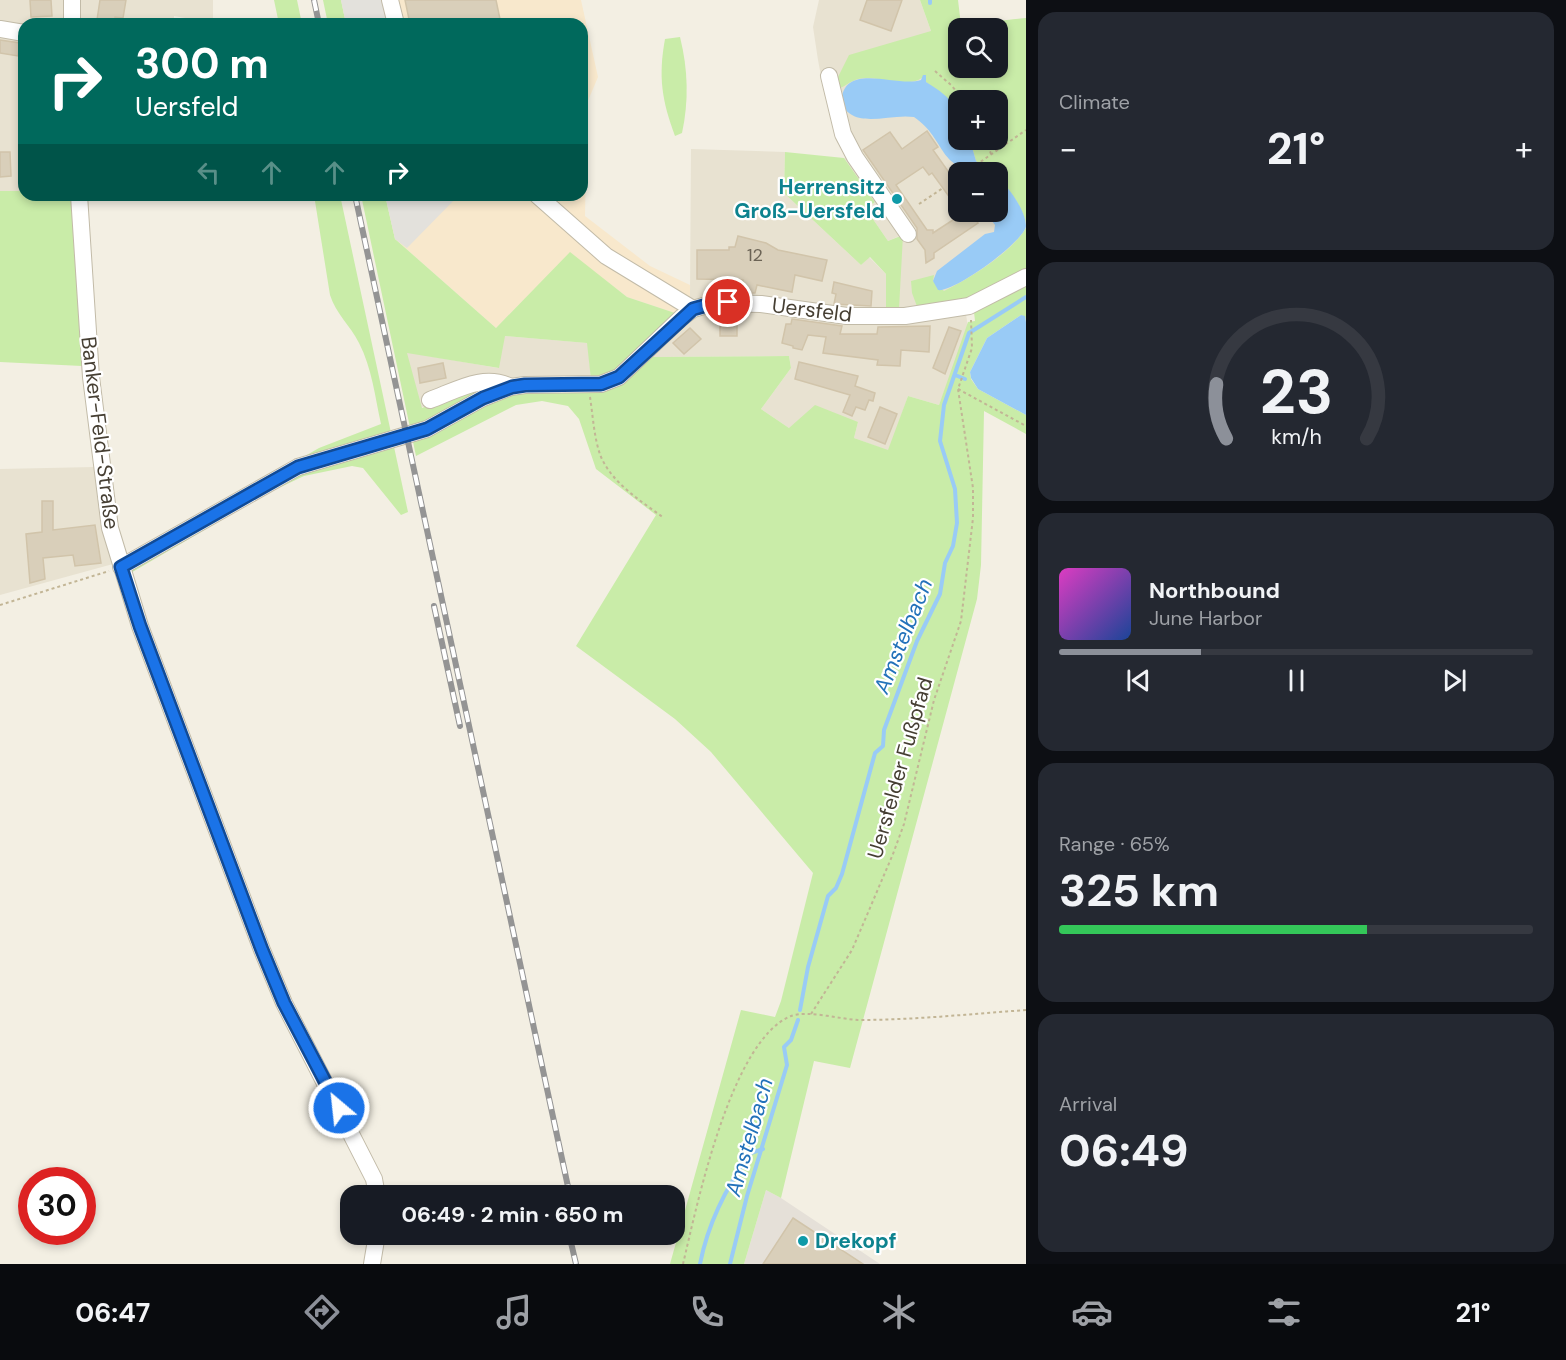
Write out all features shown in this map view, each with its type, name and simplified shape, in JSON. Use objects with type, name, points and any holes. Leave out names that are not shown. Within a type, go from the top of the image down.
[{"type":"street","points":[[72,0],[72,18]]},
{"type":"street","points":[[390,0],[394,18]]},
{"type":"street","points":[[0,29],[18,32]]},
{"type":"street","points":[[829,76],[843,134],[855,157],[908,234]]},
{"type":"street","name":"Banker-Feld-Straße","points":[[79,201],[87,336],[101,468],[110,528],[121,567],[140,626],[262,950],[284,1003],[375,1185]]},
{"type":"street","points":[[121,567],[298,467],[427,429],[483,398],[512,387],[601,384],[630,369],[693,309],[606,256],[544,201]]},
{"type":"street","name":"Uersfeld","points":[[693,309],[714,303],[741,302],[847,316],[921,315],[969,306],[1026,277]]},
{"type":"street","points":[[430,400],[487,381],[499,381],[512,387]]},
{"type":"street","points":[[372,1264],[375,1245]]},
{"type":"path","points":[[934,71],[955,90]]},
{"type":"path","points":[[981,162],[1026,130]]},
{"type":"path","points":[[990,150],[992,154]]},
{"type":"path","points":[[919,204],[943,188]]},
{"type":"path","name":"Uersfelder Fußpfad","points":[[811,1014],[852,950],[893,854],[904,824],[934,700],[961,621],[971,541],[973,488],[958,389],[972,348],[972,331]]},
{"type":"path","points":[[588,386],[600,455],[624,487],[664,518]]},
{"type":"path","points":[[958,389],[1026,426]]},
{"type":"path","points":[[0,605],[121,567]]},
{"type":"path","points":[[683,1264],[727,1101],[748,1059],[778,1023],[793,1015],[811,1014],[858,1020],[1026,1010]]},
{"type":"shaded area","points":[[0,0],[213,0],[213,18],[174,16],[174,18],[18,18],[18,191],[0,191]]},
{"type":"shaded area","points":[[341,0],[581,0],[585,18],[345,18]]},
{"type":"shaded area","points":[[341,0],[384,0],[388,18],[345,18]]},
{"type":"shaded area","points":[[819,0],[920,0],[931,31],[948,29],[948,78],[1008,78],[1008,20],[1026,18],[1026,268],[964,300],[968,328],[939,405],[908,396],[889,451],[854,438],[858,422],[789,428],[761,409],[791,368],[789,356],[653,357],[642,346],[690,296],[691,149],[785,152],[784,193],[861,265],[869,257],[886,274],[886,309],[902,235],[888,241],[866,209],[875,202],[844,158],[850,156],[825,97],[813,27]]},
{"type":"shaded area","points":[[588,32],[598,77],[588,101]]},
{"type":"shaded area","points":[[386,201],[585,201],[585,216],[650,266],[690,285],[690,296],[675,313],[627,297],[570,253],[496,328],[395,239]]},
{"type":"shaded area","points":[[386,201],[453,201],[407,248],[395,239]]},
{"type":"shaded area","points":[[504,336],[588,343],[591,380],[468,388],[421,408],[406,352],[498,368]]},
{"type":"shaded area","points":[[94,467],[113,564],[0,595],[0,469]]},
{"type":"shaded area","points":[[766,1190],[781,1198],[880,1264],[744,1264]]},
{"type":"green space","points":[[274,0],[297,0],[301,18],[278,18]]},
{"type":"green space","points":[[323,0],[341,0],[345,18],[327,18]]},
{"type":"green space","points":[[920,0],[958,0],[960,18],[948,18],[948,78],[1008,78],[1008,20],[1026,18],[1026,223],[1022,211],[1008,189],[1008,162],[977,162],[973,150],[1008,150],[1008,90],[948,90],[948,100],[926,82],[926,75],[910,82],[858,79],[837,89],[838,77],[849,55],[931,31]]},
{"type":"green space","points":[[680,37],[685,61],[687,97],[682,133],[675,136],[664,100],[662,65],[665,39]]},
{"type":"green space","points":[[785,152],[844,158],[875,202],[866,209],[888,241],[903,235],[899,309],[886,309],[886,274],[870,257],[861,265],[784,193]]},
{"type":"green space","points":[[0,191],[18,191],[18,201],[71,201],[82,366],[0,362]]},
{"type":"green space","points":[[315,201],[341,201],[408,512],[401,515],[363,468],[352,466],[304,476],[266,494],[129,574],[129,557],[319,448],[381,424],[367,362],[330,295]]},
{"type":"green space","points":[[362,201],[386,201],[395,239],[496,328],[570,252],[627,297],[675,313],[642,345],[653,357],[789,356],[791,368],[761,409],[789,428],[815,405],[858,422],[854,438],[888,450],[908,396],[939,405],[968,322],[975,321],[974,312],[1026,286],[1026,322],[1025,317],[1021,315],[987,338],[970,372],[971,379],[978,389],[1026,415],[1026,434],[984,411],[981,565],[977,599],[850,1068],[814,1061],[781,1198],[766,1190],[744,1264],[670,1264],[675,1245],[685,1245],[685,1210],[741,1010],[775,1017],[813,873],[711,752],[675,719],[576,646],[656,515],[596,469],[579,419],[568,406],[542,401],[516,405],[416,456]],"holes":[[[505,336],[587,343],[591,380],[468,388],[422,408],[407,353],[499,368]]]},
{"type":"green space","points":[[1026,228],[1026,268],[963,300],[918,309],[912,293],[911,281],[934,275],[933,281],[944,291],[977,272],[1000,255]]},
{"type":"water","points":[[923,75],[926,75],[926,82],[948,98],[948,150],[973,150],[977,162],[951,161],[933,135],[914,117],[863,118],[847,111],[841,102],[844,89],[851,82],[861,79],[911,82],[921,80]]},
{"type":"water","points":[[1008,189],[1023,213],[1026,226],[1022,233],[1014,243],[987,265],[958,284],[938,290],[933,281],[937,271],[985,234],[994,232],[995,225],[993,222],[1008,222]]},
{"type":"water","points":[[1021,315],[1025,316],[1026,322],[1026,415],[978,389],[970,372],[987,338]]},
{"type":"building","points":[[30,0],[51,0],[52,16],[31,17]]},
{"type":"building","points":[[100,0],[126,0],[123,18],[97,18]]},
{"type":"building","points":[[405,0],[496,0],[500,18],[409,18]]},
{"type":"building","points":[[867,0],[902,0],[891,31],[860,20]]},
{"type":"building","points":[[0,40],[18,43],[18,56],[0,53]]},
{"type":"building","name":"Herrensitz Groß-Uersfeld","points":[[927,131],[938,147],[933,150],[948,171],[948,195],[932,173],[929,175],[923,167],[896,185],[927,230],[933,230],[933,233],[950,222],[978,223],[934,253],[934,258],[926,263],[925,250],[917,239],[917,228],[863,150],[890,132],[902,149]]},
{"type":"building","points":[[0,152],[10,152],[11,176],[0,177]]},
{"type":"building","points":[[738,236],[766,243],[778,250],[827,260],[822,281],[795,275],[792,292],[757,285],[755,293],[742,293],[743,280],[697,279],[697,250],[729,250],[729,247],[735,247]]},
{"type":"building","points":[[834,282],[872,291],[871,306],[834,304],[836,294],[832,293]]},
{"type":"building","points":[[720,317],[737,317],[737,336],[720,336]]},
{"type":"building","points":[[792,319],[842,326],[840,334],[877,334],[878,327],[930,326],[929,352],[901,350],[900,366],[877,365],[878,360],[823,353],[826,337],[808,335],[802,350],[793,348],[793,346],[782,343],[786,324],[791,324]]},
{"type":"building","points":[[949,327],[961,331],[945,374],[933,368]]},
{"type":"building","points":[[690,328],[701,339],[684,354],[673,343]]},
{"type":"building","points":[[799,362],[858,376],[855,386],[875,393],[873,401],[869,400],[865,410],[856,407],[852,416],[843,412],[850,395],[795,379]]},
{"type":"building","points":[[443,363],[446,378],[420,383],[418,368]]},
{"type":"building","points":[[880,407],[897,414],[885,444],[868,437]]},
{"type":"building","points":[[42,501],[53,501],[53,530],[95,525],[101,563],[75,566],[73,555],[43,558],[45,579],[30,583],[26,534],[42,532]]},
{"type":"building","name":"Drekopf","points":[[793,1218],[863,1264],[763,1264]]},
{"type":"waterway","name":"Amstelbach","points":[[800,1010],[808,967],[828,896],[836,888],[842,874],[875,753],[883,746],[884,730],[917,641],[940,594],[945,563],[953,546],[957,523],[955,489],[940,441],[944,405],[969,333],[1026,297]]},
{"type":"waterway","points":[[955,375],[965,379]]},
{"type":"waterway","name":"Amstelbach","points":[[730,1264],[747,1196],[787,1065],[784,1047],[791,1040],[798,1020]]},
{"type":"waterway","points":[[700,1264],[713,1220],[726,1192],[751,1153],[763,1149]]},
{"type":"railway","points":[[314,0],[318,18]]},
{"type":"railway","points":[[356,201],[568,1185]]},
{"type":"railway","points":[[434,606],[460,726]]},
{"type":"railway","points":[[572,1245],[576,1264]]},
{"type":"place","name":"Herrensitz Groß-Uersfeld","points":[[897,199]]},
{"type":"place","name":"Drekopf","points":[[803,1241]]},
{"type":"route","points":[[339,1108],[284,1003],[262,950],[140,626],[121,567],[224,511],[298,467],[327,457],[402,439],[427,429],[483,398],[512,387],[525,385],[581,386],[601,384],[619,377],[693,309],[728,302]]}]
